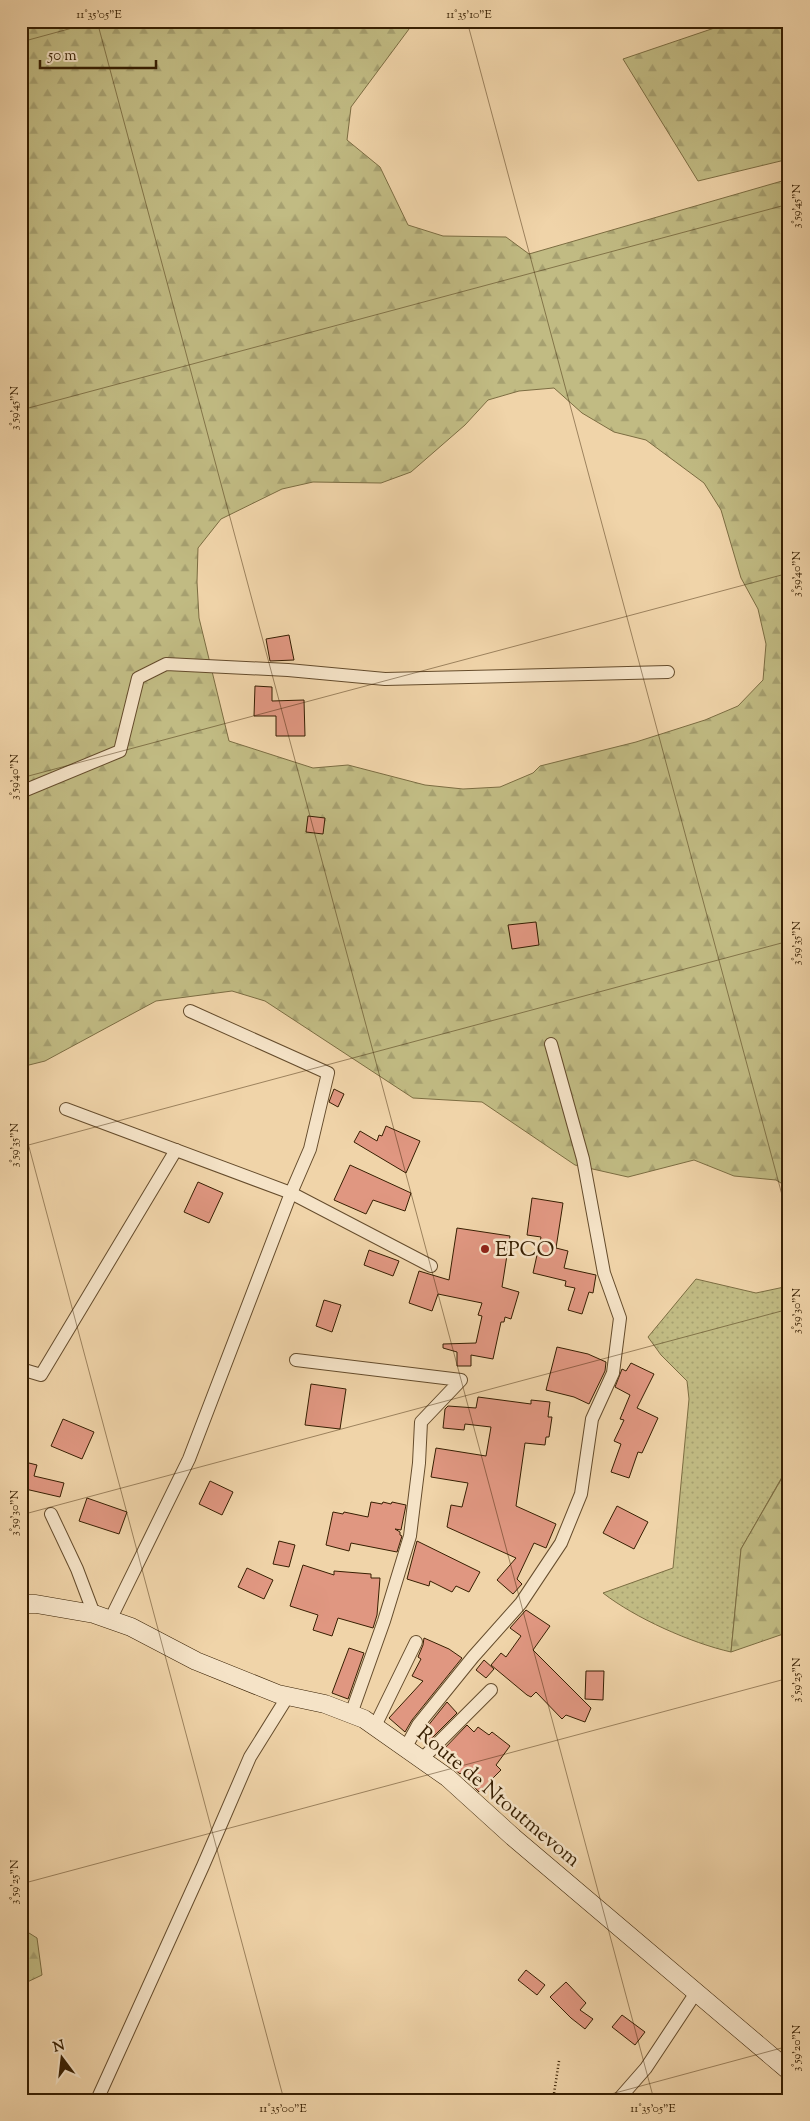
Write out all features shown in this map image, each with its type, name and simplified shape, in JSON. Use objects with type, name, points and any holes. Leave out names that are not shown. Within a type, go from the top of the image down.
[{"type":"street","points":[[21,792],[120,751],[138,678],[166,664],[288,670],[385,679],[668,672]]},
{"type":"street","points":[[102,1617],[189,1459],[291,1193],[310,1149],[328,1073],[190,1011]]},
{"type":"street","points":[[406,1747],[418,1725],[473,1657],[521,1604],[560,1543],[581,1494],[592,1419],[613,1373],[620,1318],[604,1273],[583,1159],[550,1044]]},
{"type":"street","points":[[66,1108],[291,1193],[431,1266]]},
{"type":"street","points":[[21,1369],[41,1374],[176,1150]]},
{"type":"street","points":[[296,1360],[461,1380],[421,1422],[419,1463],[410,1536],[384,1621],[351,1714]]},
{"type":"street","points":[[52,1514],[77,1569],[102,1617]]},
{"type":"street","name":"Route de Ntoutmevom","points":[[21,1604],[36,1604],[102,1617],[131,1627],[196,1661],[278,1694],[325,1704],[375,1726],[448,1778],[513,1837],[789,2071]]},
{"type":"street","points":[[375,1726],[416,1642]]},
{"type":"street","points":[[422,1759],[491,1690]]},
{"type":"street","points":[[97,2100],[250,1757],[288,1696]]},
{"type":"street","points":[[618,2100],[646,2068],[696,1991]]},
{"type":"path","points":[[553,2100],[559,2061]]},
{"type":"green space","points":[[21,21],[420,21],[412,25],[351,107],[347,140],[380,167],[408,225],[443,236],[506,237],[529,254],[789,179],[789,1188],[776,1180],[734,1176],[694,1160],[628,1177],[575,1165],[482,1102],[413,1098],[265,1001],[232,991],[156,1001],[45,1061],[21,1067]],"holes":[[[554,388],[582,413],[614,432],[646,440],[704,483],[721,510],[741,578],[758,609],[766,644],[763,680],[738,706],[705,720],[636,742],[540,766],[533,773],[500,787],[463,789],[425,785],[348,765],[313,768],[229,741],[199,618],[197,582],[198,548],[221,519],[282,489],[313,482],[381,483],[411,472],[465,425],[488,400],[519,391]]]},
{"type":"green space","points":[[735,21],[789,21],[789,159],[698,181],[623,59]]},
{"type":"green space","points":[[696,1279],[756,1293],[789,1286],[789,1461],[786,1470],[741,1549],[731,1652],[681,1636],[631,1612],[603,1593],[673,1568],[689,1399],[687,1381],[661,1355],[648,1337]]},
{"type":"green space","points":[[789,1461],[789,1632],[731,1652],[741,1549],[786,1471]]},
{"type":"green space","points":[[21,1928],[37,1938],[42,1975],[21,1985]]},
{"type":"building","points":[[289,635],[294,660],[270,661],[266,639]]},
{"type":"building","points":[[255,686],[272,687],[272,701],[304,700],[305,736],[276,736],[276,716],[254,716]]},
{"type":"building","points":[[308,816],[325,818],[323,834],[306,832]]},
{"type":"building","points":[[536,922],[539,945],[512,949],[508,925]]},
{"type":"building","points":[[334,1089],[344,1094],[338,1107],[329,1102]]},
{"type":"building","points":[[386,1126],[420,1141],[406,1173],[354,1142],[360,1131],[377,1141],[379,1135],[382,1136]]},
{"type":"building","points":[[350,1165],[411,1193],[405,1211],[373,1200],[366,1214],[334,1200]]},
{"type":"building","points":[[198,1182],[223,1193],[209,1223],[184,1212]]},
{"type":"building","points":[[532,1198],[563,1203],[556,1248],[568,1251],[564,1268],[596,1275],[593,1293],[589,1292],[582,1314],[568,1310],[575,1288],[565,1286],[566,1281],[533,1273],[541,1237],[527,1235]]},
{"type":"building","points":[[457,1228],[510,1236],[502,1287],[519,1292],[511,1319],[505,1317],[504,1322],[501,1322],[493,1359],[471,1355],[471,1366],[457,1366],[457,1352],[443,1348],[443,1344],[476,1343],[482,1316],[478,1315],[482,1303],[438,1294],[432,1311],[409,1303],[419,1271],[449,1280]]},
{"type":"building","points":[[369,1250],[399,1261],[393,1276],[364,1265]]},
{"type":"building","points":[[324,1300],[341,1305],[332,1332],[316,1326]]},
{"type":"building","points":[[557,1347],[588,1354],[606,1362],[605,1371],[589,1404],[574,1397],[546,1390]]},
{"type":"building","points":[[631,1363],[654,1374],[637,1408],[658,1418],[642,1453],[638,1452],[629,1478],[611,1472],[621,1444],[614,1441],[624,1420],[620,1419],[630,1395],[615,1387],[622,1369],[626,1371]]},
{"type":"building","points":[[311,1384],[346,1389],[340,1429],[305,1425]]},
{"type":"building","points":[[478,1397],[531,1404],[531,1400],[550,1402],[548,1417],[552,1417],[549,1437],[546,1437],[545,1445],[525,1443],[516,1506],[556,1524],[546,1548],[534,1543],[517,1579],[522,1584],[513,1594],[497,1580],[516,1558],[447,1527],[451,1505],[462,1507],[468,1483],[431,1477],[436,1448],[486,1456],[491,1427],[465,1424],[464,1430],[443,1428],[445,1409],[448,1406],[476,1408]]},
{"type":"building","points":[[63,1419],[94,1432],[82,1459],[51,1446]]},
{"type":"building","points":[[21,1461],[37,1465],[34,1476],[64,1483],[60,1497],[21,1488]]},
{"type":"building","points":[[210,1481],[233,1492],[222,1515],[199,1504]]},
{"type":"building","points":[[87,1498],[127,1512],[119,1534],[79,1521]]},
{"type":"building","points":[[371,1502],[391,1504],[392,1502],[406,1505],[401,1530],[395,1529],[402,1536],[397,1552],[351,1543],[349,1551],[326,1545],[333,1512],[343,1514],[344,1512],[368,1517]]},
{"type":"building","points":[[617,1506],[648,1522],[634,1549],[603,1533]]},
{"type":"building","points":[[279,1541],[295,1545],[289,1567],[273,1564]]},
{"type":"building","points":[[417,1541],[480,1572],[469,1592],[456,1586],[452,1592],[430,1581],[429,1586],[407,1579]]},
{"type":"building","points":[[303,1565],[334,1575],[334,1571],[371,1574],[371,1578],[380,1578],[377,1615],[373,1628],[338,1618],[332,1636],[313,1630],[318,1615],[290,1606]]},
{"type":"building","points":[[247,1568],[273,1580],[264,1599],[238,1587]]},
{"type":"building","points":[[526,1610],[550,1626],[533,1650],[591,1708],[585,1722],[566,1715],[562,1719],[536,1692],[531,1697],[527,1695],[491,1665],[501,1653],[506,1657],[521,1636],[510,1628]]},
{"type":"building","points":[[424,1638],[449,1649],[462,1658],[412,1720],[405,1732],[389,1718],[423,1681],[412,1676],[421,1659],[418,1657]]},
{"type":"building","points":[[349,1648],[364,1653],[348,1699],[332,1693]]},
{"type":"building","points":[[484,1660],[494,1669],[486,1678],[476,1670]]},
{"type":"building","points":[[586,1671],[604,1671],[603,1700],[585,1699]]},
{"type":"building","points":[[447,1702],[457,1713],[430,1740],[423,1732]]},
{"type":"building","points":[[467,1725],[474,1732],[478,1727],[489,1735],[492,1732],[510,1746],[496,1765],[501,1770],[479,1792],[461,1773],[453,1768],[441,1752]]},
{"type":"building","points":[[526,1970],[545,1985],[537,1995],[518,1980]]},
{"type":"building","points":[[566,1982],[586,2003],[580,2010],[593,2019],[585,2029],[550,1997]]},
{"type":"building","points":[[622,2015],[645,2032],[635,2045],[612,2027]]},
{"type":"place","name":"EPCO","points":[[485,1249]]}]
